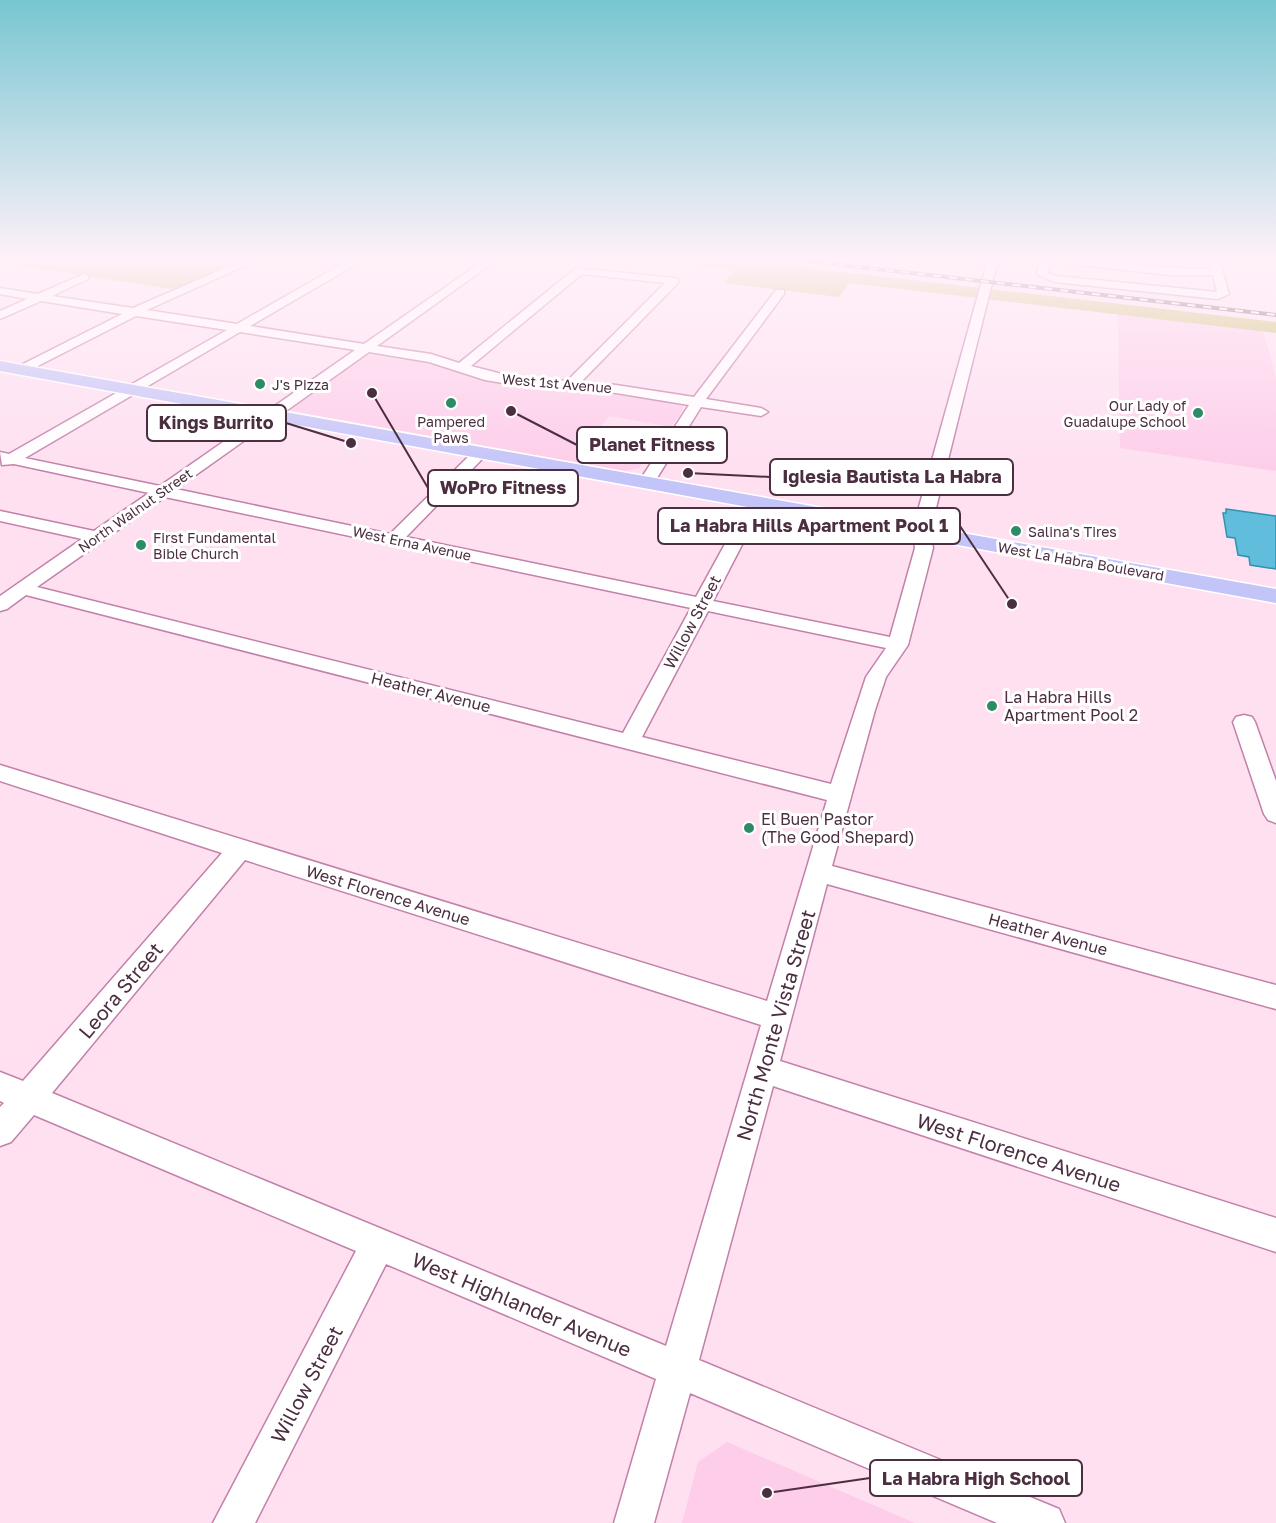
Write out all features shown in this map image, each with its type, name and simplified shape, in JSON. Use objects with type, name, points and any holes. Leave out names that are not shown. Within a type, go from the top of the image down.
[{"type":"main road","name":"West La Habra Boulevard","points":[[0,366],[1276,596]]},
{"type":"street","points":[[22,370],[99,330]]},
{"type":"street","points":[[4,461],[233,330]]},
{"type":"street","name":"West 1st Avenue","points":[[250,330],[431,358],[490,377],[569,387],[616,389],[761,412]]},
{"type":"street","name":"North Walnut Street","points":[[0,605],[390,330]]},
{"type":"street","points":[[462,367],[507,330]]},
{"type":"street","points":[[569,387],[625,330]]},
{"type":"street","points":[[646,483],[698,402],[752,330]]},
{"type":"street","name":"North Monte Vista Street","points":[[634,1523],[864,710],[876,677],[898,645],[924,548],[921,532],[974,330]]},
{"type":"street","points":[[394,540],[480,453]]},
{"type":"street","name":"West Erna Avenue","points":[[4,461],[161,491],[898,645]]},
{"type":"street","name":"Willow Street","points":[[628,742],[756,502]]},
{"type":"street","points":[[0,516],[96,537]]},
{"type":"street","name":"Heather Avenue","points":[[22,589],[840,795]]},
{"type":"street","points":[[1244,722],[1276,814]]},
{"type":"street","name":"West Florence Avenue","points":[[0,773],[777,1017]]},
{"type":"street","name":"Leora Street","points":[[0,1131],[14,1092],[240,849]]},
{"type":"street","name":"Heather Avenue","points":[[819,872],[1276,997]]},
{"type":"street","name":"West Florence Avenue","points":[[762,1069],[1276,1235]]},
{"type":"street","name":"West Highlander Avenue","points":[[14,1092],[1044,1523]]},
{"type":"street","name":"Willow Street","points":[[233,1523],[378,1244]]},
{"type":"shaded area","name":"Our Lady of Guadalupe School","points":[[1118,330],[1263,331],[1276,377],[1276,471],[1120,448]]},
{"type":"shaded area","points":[[1251,330],[1276,330],[1276,333]]},
{"type":"shaded area","points":[[371,354],[427,363],[490,381],[555,390],[619,395],[677,404],[683,407],[683,410],[671,427],[609,416],[601,427],[661,437],[639,468],[625,471],[291,411],[290,408],[360,357]]},
{"type":"shaded area","points":[[727,1442],[915,1523],[682,1523],[698,1462]]},
{"type":"building","points":[[1226,509],[1276,516],[1276,569],[1250,565],[1249,557],[1238,555],[1235,538],[1227,537],[1223,513],[1226,513]]},
{"type":"place","name":"J's Pizza","points":[[260,384]]},
{"type":"place","name":"WoPro Fitness","points":[[372,393]]},
{"type":"place","name":"Pampered Paws","points":[[451,403]]},
{"type":"place","name":"Planet Fitness","points":[[511,411]]},
{"type":"place","name":"Our Lady of Guadalupe School","points":[[1198,413]]},
{"type":"place","name":"Kings Burrito","points":[[351,443]]},
{"type":"place","name":"Iglesia Bautista La Habra","points":[[688,473]]},
{"type":"place","name":"Salina's Tires","points":[[1016,531]]},
{"type":"place","name":"First Fundamental Bible Church","points":[[141,545]]},
{"type":"place","name":"La Habra Hills Apartment Pool 1","points":[[1012,604]]},
{"type":"place","name":"La Habra Hills Apartment Pool 2","points":[[992,706]]},
{"type":"place","name":"El Buen Pastor (The Good Shepard)","points":[[749,828]]},
{"type":"place","name":"La Habra High School","points":[[767,1493]]}]
